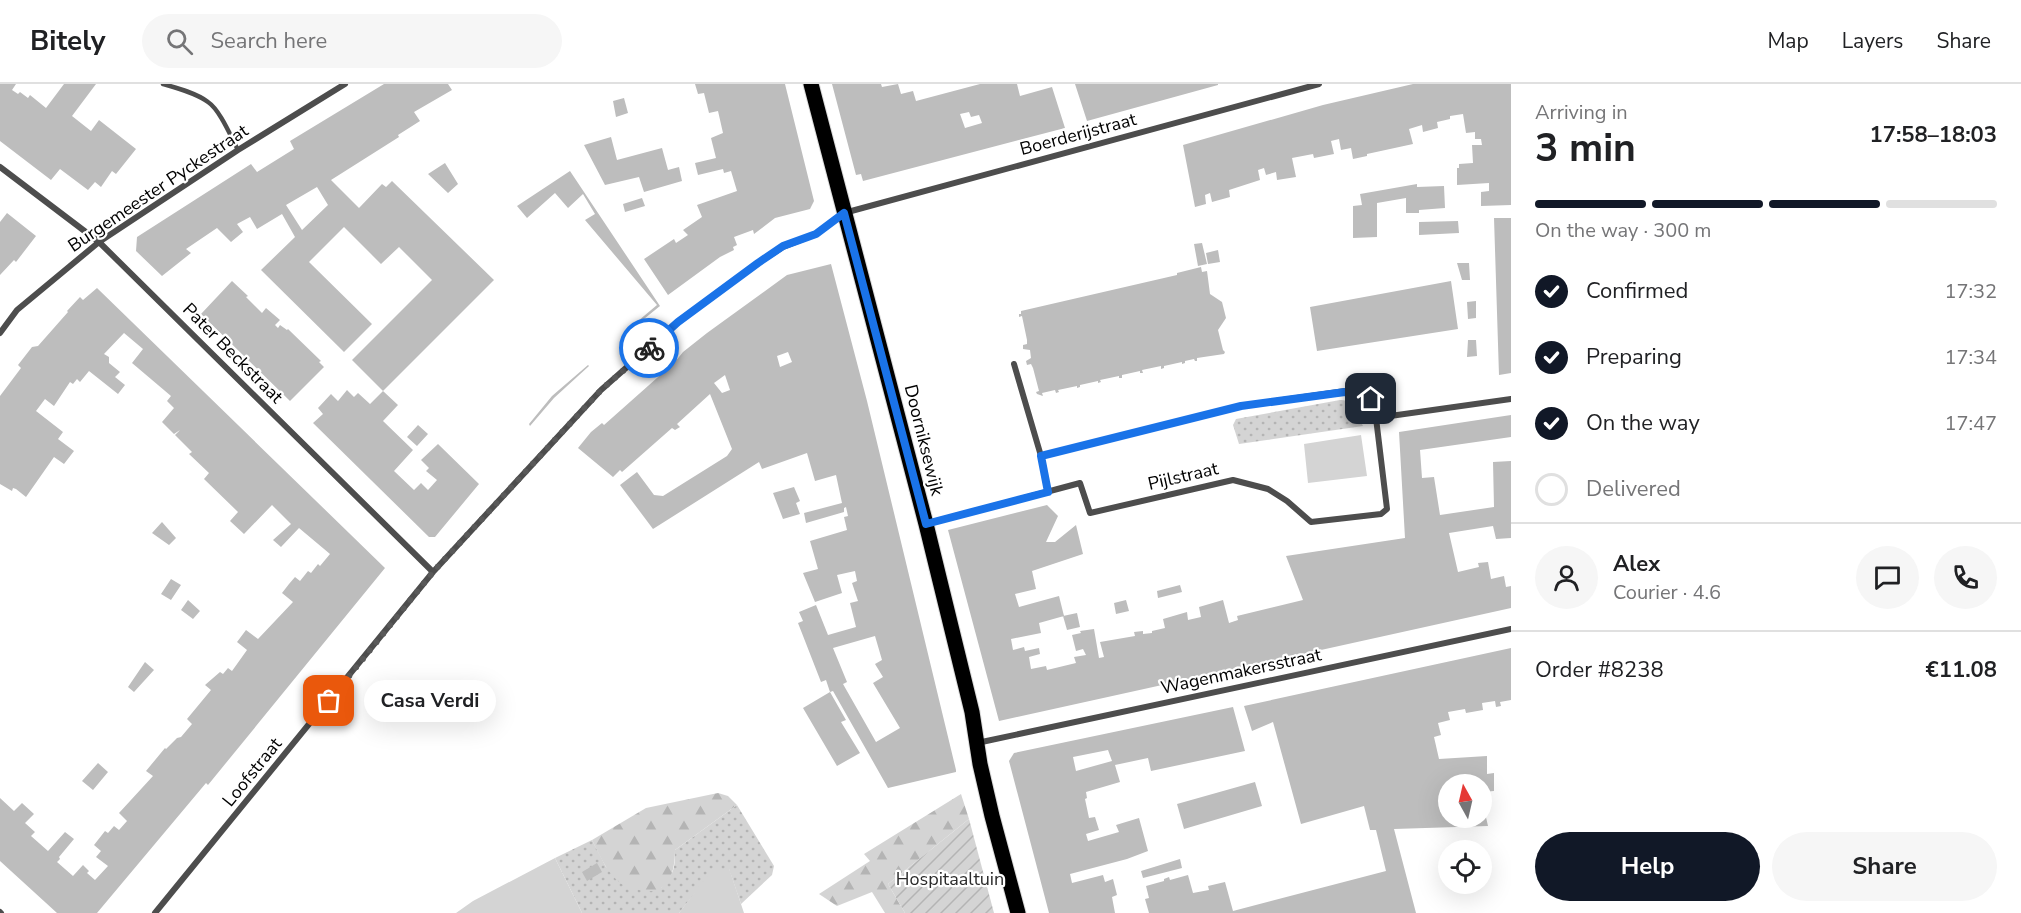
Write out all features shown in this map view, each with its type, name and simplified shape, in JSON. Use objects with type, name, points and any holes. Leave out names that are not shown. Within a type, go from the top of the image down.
[{"type":"main road","name":"Doorniksewijk","points":[[811,84],[926,524],[972,712],[992,816],[1018,913]]},
{"type":"street","name":"Burgemeester Pyckestraat","points":[[0,333],[17,310],[99,242],[238,150],[345,84]]},
{"type":"street","name":"Boerderijstraat","points":[[844,213],[1319,84]]},
{"type":"street","name":"Pater Beckstraat","points":[[0,167],[99,242],[433,572]]},
{"type":"street","name":"Loofstraat","points":[[155,913],[433,572],[601,390],[678,322],[783,246],[816,234],[844,213]]},
{"type":"street","points":[[1014,364],[1041,456],[1048,492]]},
{"type":"street","name":"Pijlstraat","points":[[926,524],[1080,483],[1090,513],[1233,480],[1268,489],[1287,501],[1311,522],[1381,514],[1388,509],[1376,418],[1371,399],[1345,392],[1241,406],[1041,456]]},
{"type":"street","points":[[1376,418],[1511,399]]},
{"type":"street","name":"Wagenmakersstraat","points":[[977,743],[1511,629]]},
{"type":"lane","points":[[163,84],[179,88],[208,102],[221,119],[238,150]]},
{"type":"green space","points":[[1345,400],[1352,405],[1363,426],[1239,444],[1233,425],[1236,419]]},
{"type":"green space","points":[[1361,435],[1367,476],[1308,483],[1304,444]]},
{"type":"green space","points":[[718,793],[728,796],[737,805],[675,850],[668,882],[657,890],[633,889],[619,882],[605,865],[592,840],[646,808]]},
{"type":"green space","points":[[961,794],[969,819],[888,884],[905,913],[885,913],[872,892],[837,906],[819,894],[870,861],[864,854]]},
{"type":"green space","points":[[737,805],[774,866],[772,875],[741,904],[729,869],[695,893],[679,913],[582,913],[555,858],[592,840],[606,867],[661,888],[673,871],[675,850]]},
{"type":"green space","name":"Hospitaaltuin","points":[[969,819],[994,913],[905,913],[888,884]]},
{"type":"green space","points":[[555,858],[582,913],[456,913],[473,901]]},
{"type":"green space","points":[[729,868],[744,913],[679,913],[711,871]]},
{"type":"building","points":[[0,84],[16,84],[12,90],[28,98],[30,95],[46,108],[64,84],[96,84],[72,116],[91,131],[99,120],[136,149],[116,174],[112,171],[101,187],[95,182],[88,190],[60,169],[51,180],[0,141]]},
{"type":"building","points":[[384,84],[448,84],[452,90],[414,112],[420,121],[398,135],[399,137],[331,180],[359,208],[382,184],[386,187],[392,181],[494,280],[383,391],[352,360],[432,280],[399,247],[381,264],[344,227],[309,262],[372,324],[344,352],[261,270],[295,237],[282,214],[257,229],[250,217],[237,224],[243,232],[231,242],[217,228],[186,249],[191,253],[162,276],[136,251],[137,237],[251,164],[257,172],[294,149],[290,141]],"holes":[[[317,187],[328,205],[302,230],[286,205]]]},
{"type":"building","points":[[695,84],[785,84],[814,201],[810,209],[775,218],[754,234],[753,230],[734,237],[737,245],[733,247],[734,250],[720,257],[668,295],[644,259],[674,239],[676,243],[688,235],[683,230],[702,217],[697,205],[737,191],[731,171],[724,173],[723,169],[698,175],[695,163],[716,158],[711,138],[723,133],[718,111],[709,113],[704,93],[698,94]]},
{"type":"building","points":[[832,84],[881,84],[882,87],[898,84],[901,94],[913,91],[916,101],[980,84],[1017,84],[1020,96],[1052,87],[1065,128],[863,181],[861,174],[856,175]],"holes":[[[969,112],[971,117],[979,115],[982,123],[965,128],[960,114]]]},
{"type":"building","points":[[1075,84],[1218,84],[1218,85],[1087,121]]},
{"type":"building","points":[[1413,84],[1511,84],[1511,205],[1481,206],[1481,192],[1489,191],[1489,183],[1457,185],[1459,164],[1473,163],[1472,145],[1482,145],[1481,139],[1475,139],[1475,132],[1466,133],[1463,114],[1450,116],[1450,119],[1437,122],[1438,128],[1423,132],[1422,125],[1409,129],[1413,144],[1353,159],[1351,148],[1341,150],[1339,139],[1331,141],[1334,154],[1314,158],[1313,154],[1292,158],[1296,177],[1277,180],[1276,172],[1266,175],[1264,168],[1258,170],[1260,180],[1229,190],[1230,197],[1212,202],[1210,193],[1205,195],[1206,204],[1195,207],[1183,145],[1323,105]]},
{"type":"building","points":[[624,98],[628,113],[616,117],[613,101]]},
{"type":"building","points":[[611,137],[617,160],[662,148],[668,170],[679,167],[682,181],[644,192],[639,177],[605,185],[584,145]]},
{"type":"building","points":[[445,163],[458,184],[448,193],[428,174]]},
{"type":"building","points":[[570,171],[660,306],[639,323],[638,321],[657,305],[585,220],[595,214],[583,194],[568,208],[555,193],[527,218],[517,206]]},
{"type":"building","points":[[1417,184],[1417,187],[1444,186],[1445,208],[1406,213],[1406,198],[1377,203],[1377,237],[1353,238],[1353,206],[1362,205],[1360,194]]},
{"type":"building","points":[[642,198],[645,206],[625,212],[623,204]]},
{"type":"building","points":[[7,213],[36,236],[16,262],[14,260],[0,275],[0,222]]},
{"type":"building","points":[[1494,218],[1511,218],[1511,373],[1499,375]]},
{"type":"building","points":[[1458,221],[1459,233],[1419,235],[1419,222]]},
{"type":"building","points":[[1202,243],[1207,264],[1198,266],[1194,244]]},
{"type":"building","points":[[1218,250],[1220,262],[1208,264],[1206,253]]},
{"type":"building","points":[[1457,263],[1469,263],[1470,280],[1462,280]]},
{"type":"building","points":[[831,264],[867,401],[956,772],[888,788],[833,691],[830,692],[826,680],[821,682],[798,623],[803,621],[799,612],[816,605],[828,635],[856,627],[850,603],[858,601],[852,583],[857,581],[855,571],[837,575],[842,593],[815,602],[803,573],[818,569],[810,541],[847,530],[844,517],[848,516],[846,507],[844,512],[806,523],[804,513],[842,503],[836,475],[815,481],[807,453],[762,469],[759,462],[653,529],[620,485],[637,472],[654,495],[663,496],[727,456],[732,449],[710,394],[677,424],[680,427],[675,430],[672,428],[622,472],[620,470],[613,477],[578,448],[591,432],[602,423],[604,425],[675,362],[683,352],[787,275]],"holes":[[[788,352],[792,362],[780,367],[777,356]],[[725,375],[730,390],[722,393],[714,383]],[[875,636],[882,660],[875,664],[883,677],[873,683],[900,728],[876,742],[843,684],[847,682],[833,648]]]},
{"type":"building","points":[[1201,267],[1202,272],[1207,271],[1210,294],[1222,302],[1226,318],[1218,330],[1224,354],[1197,358],[1197,361],[1194,359],[1185,361],[1182,364],[1182,362],[1164,366],[1161,369],[1161,366],[1142,370],[1143,373],[1140,371],[1122,375],[1122,378],[1119,376],[1100,380],[1101,382],[1080,385],[1077,388],[1077,386],[1058,390],[1059,392],[1056,393],[1055,390],[1042,393],[1043,396],[1037,394],[1036,392],[1039,391],[1033,368],[1031,364],[1027,365],[1026,361],[1031,358],[1030,350],[1023,349],[1027,340],[1022,316],[1019,317],[1021,311],[1177,275],[1177,273]]},
{"type":"building","points":[[232,281],[262,313],[266,308],[280,320],[275,325],[278,328],[280,325],[288,329],[321,361],[319,362],[324,367],[290,401],[201,314]]},
{"type":"building","points":[[1451,281],[1458,329],[1317,351],[1310,307]]},
{"type":"building","points":[[97,288],[385,568],[208,785],[206,783],[97,913],[57,913],[0,861],[0,798],[14,811],[22,803],[34,814],[25,823],[35,832],[31,836],[48,851],[65,832],[74,839],[57,862],[73,876],[83,865],[89,871],[87,873],[95,880],[108,866],[96,857],[101,851],[94,845],[105,831],[108,833],[114,826],[119,830],[127,821],[119,813],[153,776],[146,771],[165,748],[181,737],[192,724],[187,719],[211,690],[205,685],[220,672],[223,674],[228,668],[232,671],[247,650],[237,642],[246,630],[258,639],[293,602],[282,593],[289,584],[295,577],[300,581],[308,571],[311,573],[330,554],[299,528],[281,547],[273,540],[291,524],[272,505],[244,534],[230,521],[238,512],[204,479],[209,473],[189,454],[192,452],[175,435],[180,430],[174,434],[162,422],[174,408],[167,401],[171,396],[132,363],[143,349],[124,333],[104,354],[109,357],[109,363],[120,372],[115,377],[125,385],[118,394],[89,371],[80,382],[77,379],[73,384],[70,382],[54,406],[45,399],[36,411],[63,432],[58,439],[74,451],[64,464],[54,457],[26,497],[16,489],[13,488],[12,491],[0,484],[0,396],[21,368],[18,365],[32,347],[38,346],[80,297],[83,300]]},
{"type":"building","points":[[1476,301],[1476,318],[1468,319],[1467,302]]},
{"type":"building","points":[[1468,340],[1476,340],[1477,356],[1467,357]]},
{"type":"building","points":[[588,365],[554,398],[530,426],[529,424],[552,396]]},
{"type":"building","points":[[347,390],[354,397],[358,393],[370,404],[383,391],[398,405],[383,421],[413,450],[394,471],[414,490],[421,483],[428,490],[437,480],[426,471],[429,468],[421,460],[438,444],[479,484],[435,537],[429,537],[313,423],[323,414],[318,408],[331,394],[338,401]]},
{"type":"building","points":[[1511,415],[1511,437],[1420,450],[1422,478],[1434,477],[1440,515],[1494,507],[1493,462],[1511,461],[1511,538],[1496,539],[1493,526],[1449,533],[1458,572],[1479,567],[1478,563],[1488,562],[1491,579],[1504,576],[1506,587],[1511,586],[1511,608],[999,721],[948,530],[1047,505],[1058,516],[1046,542],[1055,542],[1076,525],[1083,554],[1032,571],[1036,589],[1015,594],[1019,607],[1059,596],[1064,616],[1039,623],[1041,633],[1011,639],[1013,650],[1024,647],[1025,651],[1039,648],[1040,654],[1029,657],[1031,669],[1046,666],[1047,670],[1076,663],[1074,657],[1086,655],[1083,649],[1076,651],[1072,635],[1081,633],[1080,631],[1094,629],[1099,658],[1104,657],[1100,642],[1135,636],[1134,632],[1152,633],[1152,631],[1165,628],[1163,619],[1187,612],[1188,620],[1201,617],[1199,607],[1223,600],[1229,623],[1238,620],[1237,616],[1303,600],[1286,556],[1405,538],[1399,432]]},
{"type":"building","points":[[418,425],[428,434],[417,446],[407,437]]},
{"type":"building","points":[[794,487],[800,501],[796,503],[800,514],[783,519],[773,493]]},
{"type":"building","points":[[162,522],[176,538],[169,545],[152,533]]},
{"type":"building","points":[[171,579],[181,585],[171,600],[161,594]]},
{"type":"building","points":[[1180,585],[1182,592],[1158,598],[1157,591]]},
{"type":"building","points":[[188,600],[200,611],[193,619],[181,610]]},
{"type":"building","points":[[1126,600],[1129,611],[1116,614],[1114,603]]},
{"type":"building","points":[[1077,613],[1080,627],[1067,630],[1063,616]]},
{"type":"building","points":[[1511,648],[1511,700],[1500,702],[1501,706],[1496,707],[1495,701],[1482,703],[1483,710],[1466,713],[1465,709],[1448,712],[1450,720],[1438,723],[1441,735],[1434,737],[1439,759],[1487,756],[1487,774],[1438,774],[1438,828],[1394,829],[1416,913],[1149,913],[1145,899],[1149,898],[1146,886],[1164,881],[1169,877],[1170,880],[1188,875],[1193,893],[1209,890],[1208,886],[1225,882],[1233,911],[1386,871],[1376,830],[1370,830],[1364,806],[1301,824],[1273,722],[1252,731],[1244,706]]},
{"type":"building","points":[[145,662],[154,670],[134,692],[128,687]]},
{"type":"building","points":[[830,692],[846,720],[841,722],[860,753],[837,766],[803,708]]},
{"type":"building","points":[[1233,707],[1245,751],[1151,771],[1148,758],[1115,765],[1120,782],[1086,792],[1089,818],[1095,817],[1099,830],[1086,834],[1088,841],[1119,832],[1116,825],[1139,818],[1148,851],[1070,874],[1072,883],[1103,875],[1105,882],[1113,879],[1117,895],[1112,897],[1115,913],[1049,913],[1009,761],[1014,753]],"holes":[[[1108,750],[1112,761],[1076,771],[1073,757]]]},
{"type":"building","points":[[98,763],[108,772],[93,790],[82,781]]},
{"type":"building","points":[[1494,773],[1494,791],[1492,791],[1492,774],[1487,774]]},
{"type":"building","points":[[1255,782],[1262,806],[1184,829],[1177,804]]},
{"type":"building","points":[[1180,859],[1182,868],[1143,878],[1141,871]]},
{"type":"building","points":[[597,863],[602,872],[587,881],[582,872]]},
{"type":"way so far","points":[[329,701],[433,572],[601,390],[649,348]]},
{"type":"place","name":"Casa Verdi","points":[[329,701]]},
{"type":"route","points":[[649,348],[678,322],[758,263],[783,246],[816,234],[844,213],[926,524],[1048,492],[1041,456],[1241,406],[1345,392],[1371,399]]}]
